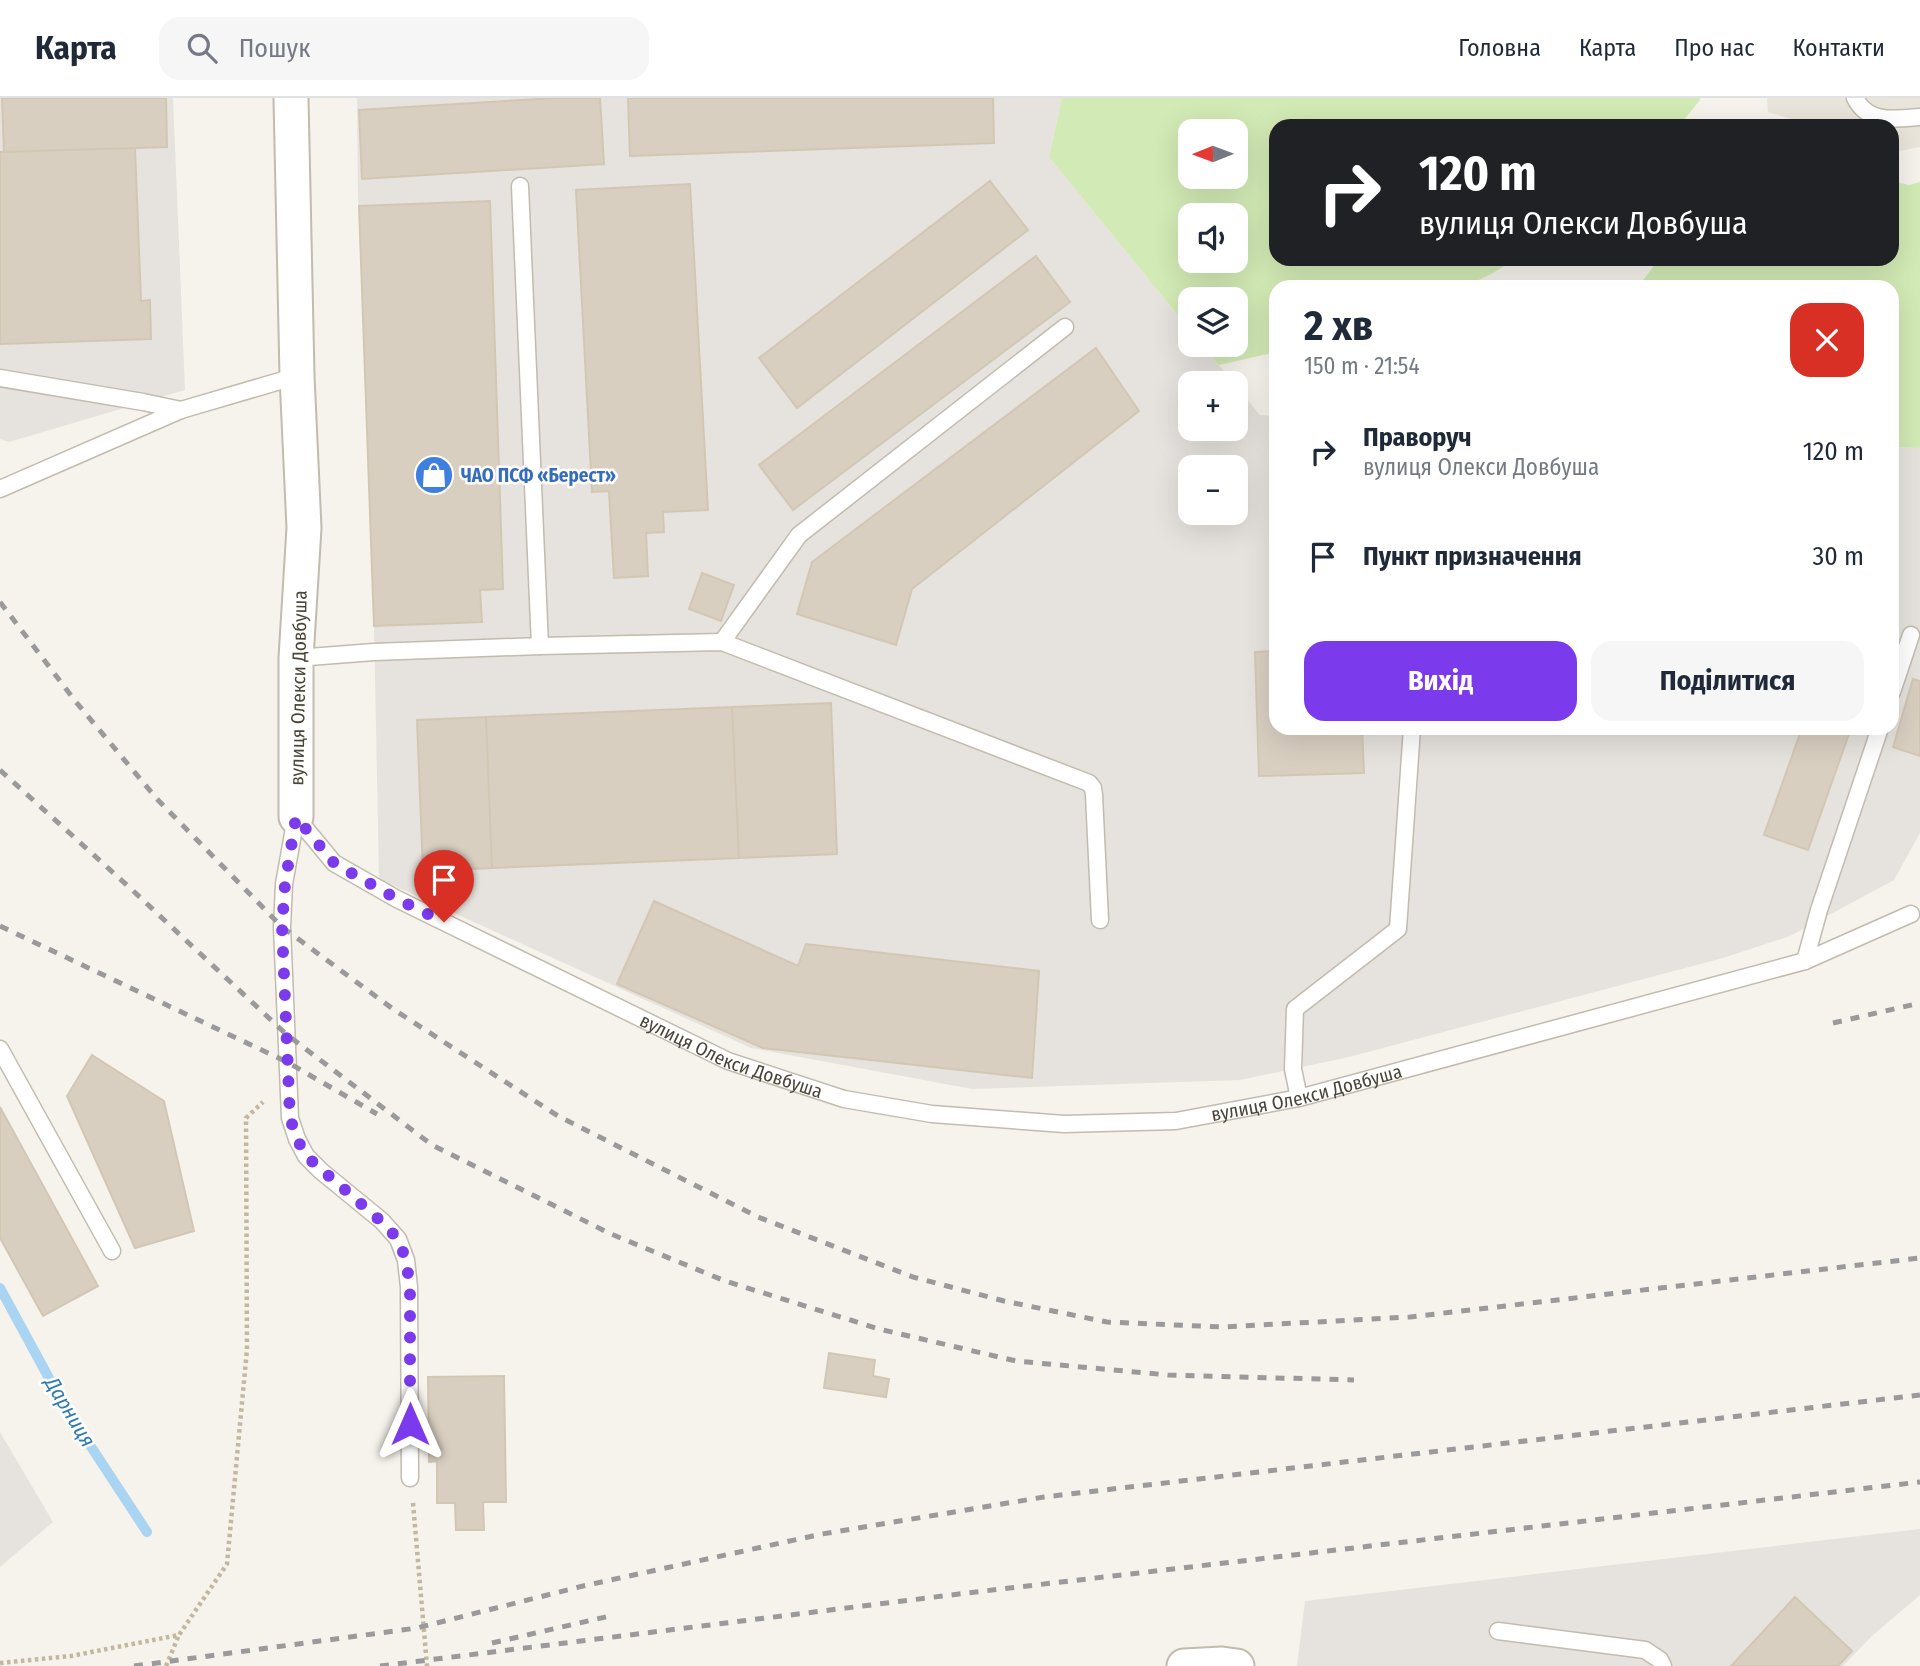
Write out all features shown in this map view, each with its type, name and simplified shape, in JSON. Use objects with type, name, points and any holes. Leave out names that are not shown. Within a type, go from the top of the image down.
[{"type":"street","name":"вулиця Олекси Довбуша","points":[[291,98],[297,376],[304,528],[296,658],[296,817]]},
{"type":"street","points":[[1184,1666],[1237,1666]]},
{"type":"lane","points":[[1855,98],[1859,106],[1872,116],[1888,119],[1920,117]]},
{"type":"lane","points":[[520,186],[540,646]]},
{"type":"lane","points":[[722,642],[799,535],[1065,327]]},
{"type":"lane","points":[[0,489],[181,410],[297,376]]},
{"type":"lane","points":[[0,378],[181,410]]},
{"type":"lane","points":[[1899,671],[1911,635]]},
{"type":"lane","points":[[296,658],[540,646],[722,642],[1088,783],[1093,788],[1094,795],[1100,920]]},
{"type":"lane","points":[[1299,1098],[1293,1069],[1295,1009],[1398,929],[1412,735]]},
{"type":"lane","points":[[1805,961],[1819,910],[1878,735]]},
{"type":"lane","points":[[296,817],[285,884],[282,927],[290,1118],[306,1156],[382,1222],[398,1239],[406,1260],[410,1287],[410,1478]]},
{"type":"lane","name":"вулиця Олекси Довбуша","points":[[296,817],[334,863],[397,899],[728,1061],[844,1099],[932,1114],[1065,1124],[1176,1121],[1299,1098],[1805,961],[1911,914]]},
{"type":"lane","points":[[0,1049],[112,1251]]},
{"type":"lane","points":[[1498,1631],[1645,1650],[1660,1660],[1663,1666]]},
{"type":"path","points":[[166,1666],[179,1634],[227,1564],[247,1349],[246,1118],[287,1078]]},
{"type":"path","points":[[410,1478],[426,1666]]},
{"type":"path","points":[[0,1663],[71,1656],[179,1634]]},
{"type":"shaded area","points":[[0,98],[173,98],[185,390],[9,442],[0,439]]},
{"type":"shaded area","points":[[357,98],[1062,98],[1049,157],[1178,315],[1178,357],[1212,357],[1224,371],[1178,371],[1178,441],[1248,441],[1248,400],[1260,415],[1269,416],[1269,735],[1899,735],[1899,447],[1920,448],[1920,833],[1894,880],[1790,936],[1723,958],[1349,1057],[1240,1080],[972,1089],[751,1048],[379,879],[374,626]]},
{"type":"shaded area","points":[[1767,98],[1920,98],[1920,147],[1899,151],[1899,119],[1792,119],[1768,112]]},
{"type":"shaded area","points":[[0,1432],[53,1522],[0,1567]]},
{"type":"shaded area","points":[[1920,1529],[1920,1595],[1872,1636],[1843,1666],[1297,1666],[1305,1601]]},
{"type":"green space","points":[[1062,98],[1700,98],[1685,119],[1269,119],[1269,266],[1504,266],[1478,280],[1269,280],[1269,354],[1219,365],[1212,357],[1248,357],[1248,287],[1178,287],[1178,315],[1049,157]]},
{"type":"green space","points":[[1920,182],[1920,448],[1899,447],[1899,280],[1643,280],[1654,266],[1899,266],[1899,183],[1909,185]]},
{"type":"building","points":[[2,98],[166,98],[167,147],[4,152]]},
{"type":"building","points":[[554,98],[600,98],[604,164],[362,179],[359,110]]},
{"type":"building","points":[[628,98],[993,98],[994,143],[630,156]]},
{"type":"building","points":[[135,148],[141,301],[150,300],[151,339],[0,344],[0,152]]},
{"type":"building","points":[[990,181],[1028,230],[797,408],[759,358]]},
{"type":"building","points":[[690,184],[708,510],[663,512],[664,532],[646,533],[648,576],[614,578],[609,491],[592,492],[576,190]]},
{"type":"building","name":"ЧАО ПСФ «Берест»","points":[[490,201],[503,589],[480,590],[482,622],[374,626],[359,206]]},
{"type":"building","points":[[1036,256],[1070,302],[793,510],[759,465]]},
{"type":"building","points":[[1096,348],[1139,411],[912,589],[896,645],[797,614],[812,562]]},
{"type":"building","points":[[702,573],[734,585],[721,621],[689,609]]},
{"type":"building","points":[[1269,651],[1269,735],[1362,735],[1364,773],[1259,776],[1255,652]]},
{"type":"building","points":[[1913,679],[1920,681],[1920,756],[1893,747],[1897,735],[1899,735]]},
{"type":"building","points":[[831,703],[837,854],[739,858],[732,707]]},
{"type":"building","points":[[732,707],[739,858],[492,868],[486,717]]},
{"type":"building","points":[[486,717],[492,868],[423,871],[417,720]]},
{"type":"building","points":[[1800,735],[1849,735],[1808,850],[1764,835]]},
{"type":"building","points":[[654,901],[798,966],[806,944],[1039,971],[1032,1078],[763,1048],[617,984]]},
{"type":"building","points":[[92,1055],[164,1101],[194,1231],[135,1248],[67,1096]]},
{"type":"building","points":[[0,1107],[98,1286],[43,1316],[0,1238]]},
{"type":"building","points":[[829,1353],[875,1360],[873,1376],[889,1379],[886,1397],[824,1388]]},
{"type":"building","points":[[504,1376],[506,1502],[483,1502],[484,1530],[456,1530],[455,1503],[437,1503],[437,1461],[429,1462],[428,1377]]},
{"type":"building","points":[[1795,1597],[1852,1651],[1838,1666],[1731,1666]]},
{"type":"waterway","name":"Дарниця","points":[[0,1288],[63,1404],[147,1532]]},
{"type":"railway","points":[[0,602],[76,702],[157,799],[282,927],[393,1009],[558,1116],[758,1217],[913,1277],[1004,1301],[1107,1322],[1222,1327],[1410,1317],[1920,1258]]},
{"type":"railway","points":[[0,770],[286,1034],[432,1145],[611,1234],[725,1281],[879,1329],[1016,1361],[1168,1375],[1354,1380]]},
{"type":"railway","points":[[0,926],[287,1062],[377,1114]]},
{"type":"railway","points":[[1833,1023],[1920,1003]]},
{"type":"railway","points":[[134,1666],[417,1628],[583,1586],[822,1534],[1044,1497],[1920,1395]]},
{"type":"railway","points":[[380,1666],[967,1593],[1920,1482]]},
{"type":"railway","points":[[492,1643],[614,1615]]},
{"type":"place","name":"ЧАО ПСФ «Берест»","points":[[434,475]]},
{"type":"route","points":[[410,1424],[410,1287],[406,1260],[398,1239],[306,1156],[290,1118],[282,927],[285,884],[296,817],[334,863],[444,922]]}]
